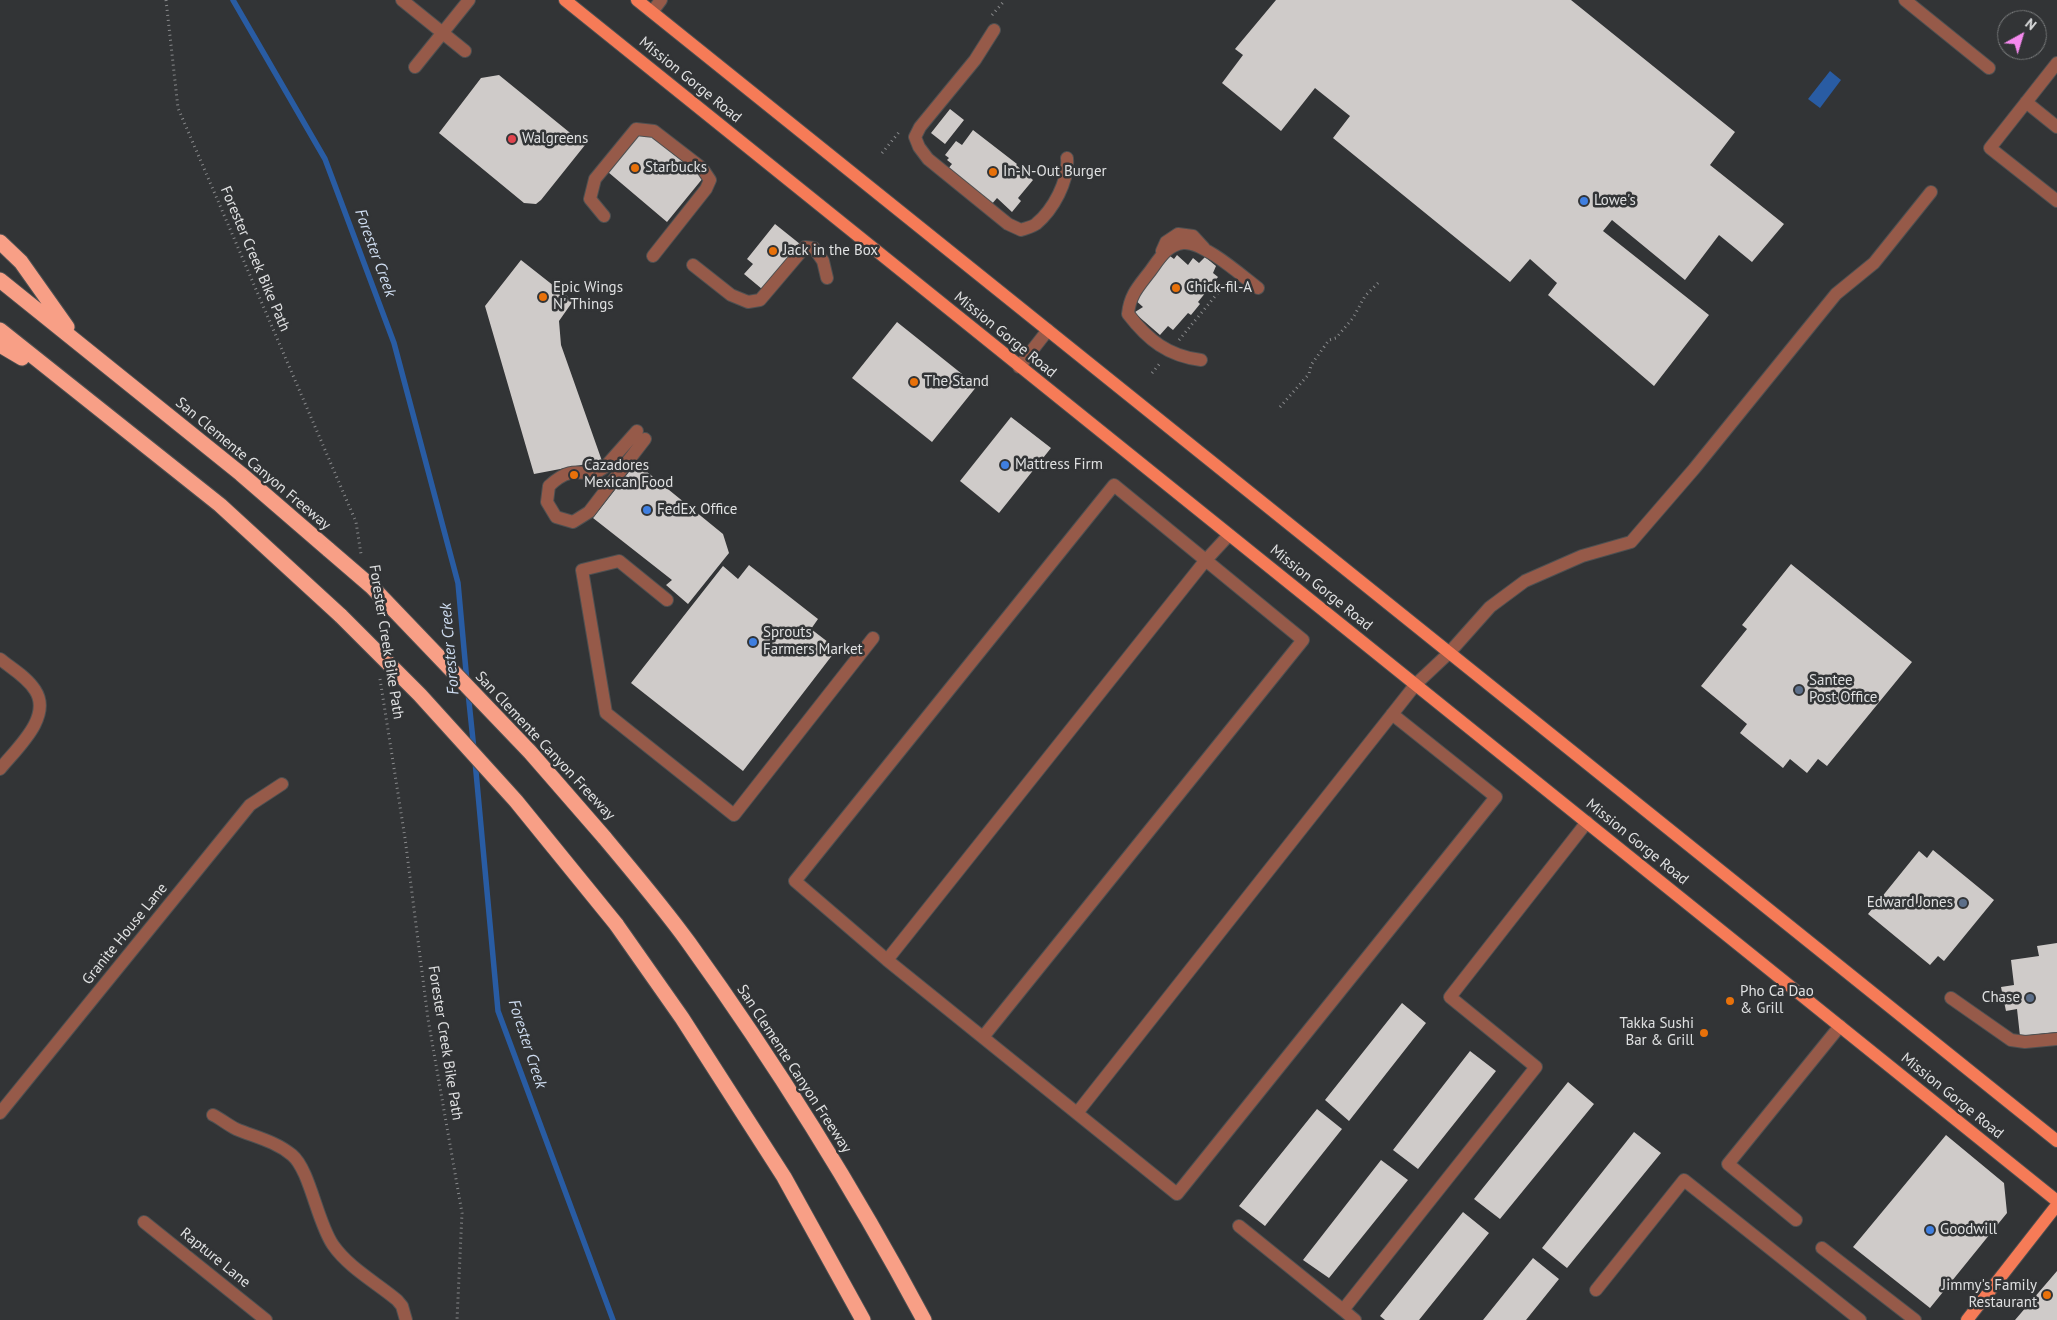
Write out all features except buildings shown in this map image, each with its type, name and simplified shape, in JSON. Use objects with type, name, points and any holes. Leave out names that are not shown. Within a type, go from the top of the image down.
[{"type":"highway","points":[[0,242],[21,262],[78,343]]},
{"type":"highway","name":"San Clemente Canyon Freeway","points":[[0,280],[241,474],[372,587],[530,752],[604,836],[689,942],[804,1111],[879,1236],[924,1320]]},
{"type":"highway","points":[[0,330],[220,505],[341,616],[420,695],[516,801],[616,924],[682,1018],[784,1177],[863,1320]]},
{"type":"highway","points":[[0,345],[79,393]]},
{"type":"main road","name":"Mission Gorge Road","points":[[565,0],[2057,1201]]},
{"type":"main road","name":"Mission Gorge Road","points":[[636,0],[2057,1141]]},
{"type":"main road","points":[[1967,1320],[2057,1205]]},
{"type":"street","points":[[402,0],[465,51]]},
{"type":"street","points":[[415,67],[468,0]]},
{"type":"street","points":[[652,12],[661,0]]},
{"type":"street","points":[[1905,0],[1989,68]]},
{"type":"street","points":[[994,30],[975,60],[920,127],[915,136],[919,147],[928,159],[944,173],[1008,224],[1021,230],[1035,225],[1058,197],[1068,168],[1067,158]]},
{"type":"street","points":[[2057,63],[1990,148],[2057,201]]},
{"type":"street","points":[[2026,102],[2057,127]]},
{"type":"street","points":[[604,216],[590,199],[595,179],[636,128],[654,131],[702,168],[710,180],[706,189],[653,256]]},
{"type":"street","points":[[1077,1113],[1416,684],[1449,653],[1490,607],[1525,581],[1582,556],[1631,542],[1694,469],[1836,294],[1874,263],[1931,192]]},
{"type":"street","points":[[1201,360],[1183,358],[1169,352],[1140,330],[1128,314],[1130,300],[1159,258],[1166,242],[1178,234],[1192,236],[1204,248],[1258,288]]},
{"type":"street","points":[[693,265],[732,295],[748,302],[760,300],[804,247],[814,248],[823,261],[827,278]]},
{"type":"street","points":[[1019,367],[1048,330]]},
{"type":"street","points":[[641,435],[589,512],[573,522],[556,517],[547,502],[548,486],[561,475],[578,472],[594,474],[605,467],[641,435]]},
{"type":"street","points":[[983,1037],[1302,640],[1205,562],[1114,485],[795,881],[887,960],[1177,1194],[1496,798],[1392,714]]},
{"type":"street","points":[[887,960],[1205,562],[1229,535]]},
{"type":"street","points":[[666,600],[619,561],[582,570],[606,713],[734,816],[873,638]]},
{"type":"street","points":[[0,659],[35,689],[40,702],[37,722],[0,770]]},
{"type":"street","name":"Granite House Lane","points":[[0,1113],[250,805],[282,784]]},
{"type":"street","points":[[1343,1310],[1536,1067],[1450,997],[1587,822]]},
{"type":"street","points":[[1951,998],[2011,1040],[2025,1042],[2057,1039]]},
{"type":"street","points":[[1796,1220],[1728,1164],[1840,1026]]},
{"type":"street","points":[[213,1115],[234,1128],[274,1143],[293,1156],[303,1168],[315,1206],[334,1246],[349,1262],[397,1300],[402,1306],[406,1320]]},
{"type":"street","points":[[1596,1290],[1684,1180],[1860,1320]]},
{"type":"street","name":"Rapture Lane","points":[[144,1222],[266,1320]]},
{"type":"street","points":[[1239,1226],[1355,1320]]},
{"type":"street","points":[[1822,1248],[1915,1320]]},
{"type":"path","name":"Forester Creek Bike Path","points":[[166,0],[178,108],[356,522],[362,561]]},
{"type":"path","points":[[1152,373],[1236,271]]},
{"type":"path","points":[[1280,407],[1309,374],[1311,365],[1329,340],[1336,338],[1353,318],[1365,296],[1379,282]]},
{"type":"path","name":"Forester Creek Bike Path","points":[[380,676],[405,838],[428,1019],[462,1214],[457,1320]]},
{"type":"water","points":[[1830,71],[1841,80],[1820,108],[1808,99]]},
{"type":"waterway","name":"Forester Creek","points":[[233,0],[325,159],[394,343],[458,583],[467,682]]},
{"type":"waterway","name":"Forester Creek","points":[[468,692],[474,750]]},
{"type":"waterway","name":"Forester Creek","points":[[475,761],[498,1011],[613,1320]]},
{"type":"place","name":"Walgreens","points":[[512,139]]},
{"type":"place","name":"Starbucks","points":[[635,168]]},
{"type":"place","name":"In-N-Out Burger","points":[[993,172]]},
{"type":"place","name":"Lowe's","points":[[1584,201]]},
{"type":"place","name":"Jack in the Box","points":[[773,251]]},
{"type":"place","name":"Chick-fil-A","points":[[1176,288]]},
{"type":"place","name":"Epic Wings N' Things","points":[[543,297]]},
{"type":"place","name":"The Stand","points":[[914,382]]},
{"type":"place","name":"Mattress Firm","points":[[1005,465]]},
{"type":"place","name":"Cazadores Mexican Food","points":[[574,475]]},
{"type":"place","name":"FedEx Office","points":[[647,510]]},
{"type":"place","name":"Sprouts Farmers Market","points":[[753,642]]},
{"type":"place","name":"Santee Post Office","points":[[1799,690]]},
{"type":"place","name":"Edward Jones","points":[[1963,903]]},
{"type":"place","name":"Chase","points":[[2030,998]]},
{"type":"place","name":"Pho Ca Dao & Grill","points":[[1730,1001]]},
{"type":"place","name":"Takka Sushi Bar & Grill","points":[[1704,1033]]},
{"type":"place","name":"Goodwill","points":[[1930,1230]]},
{"type":"place","name":"Jimmy's Family Restaurant","points":[[2047,1295]]}]
